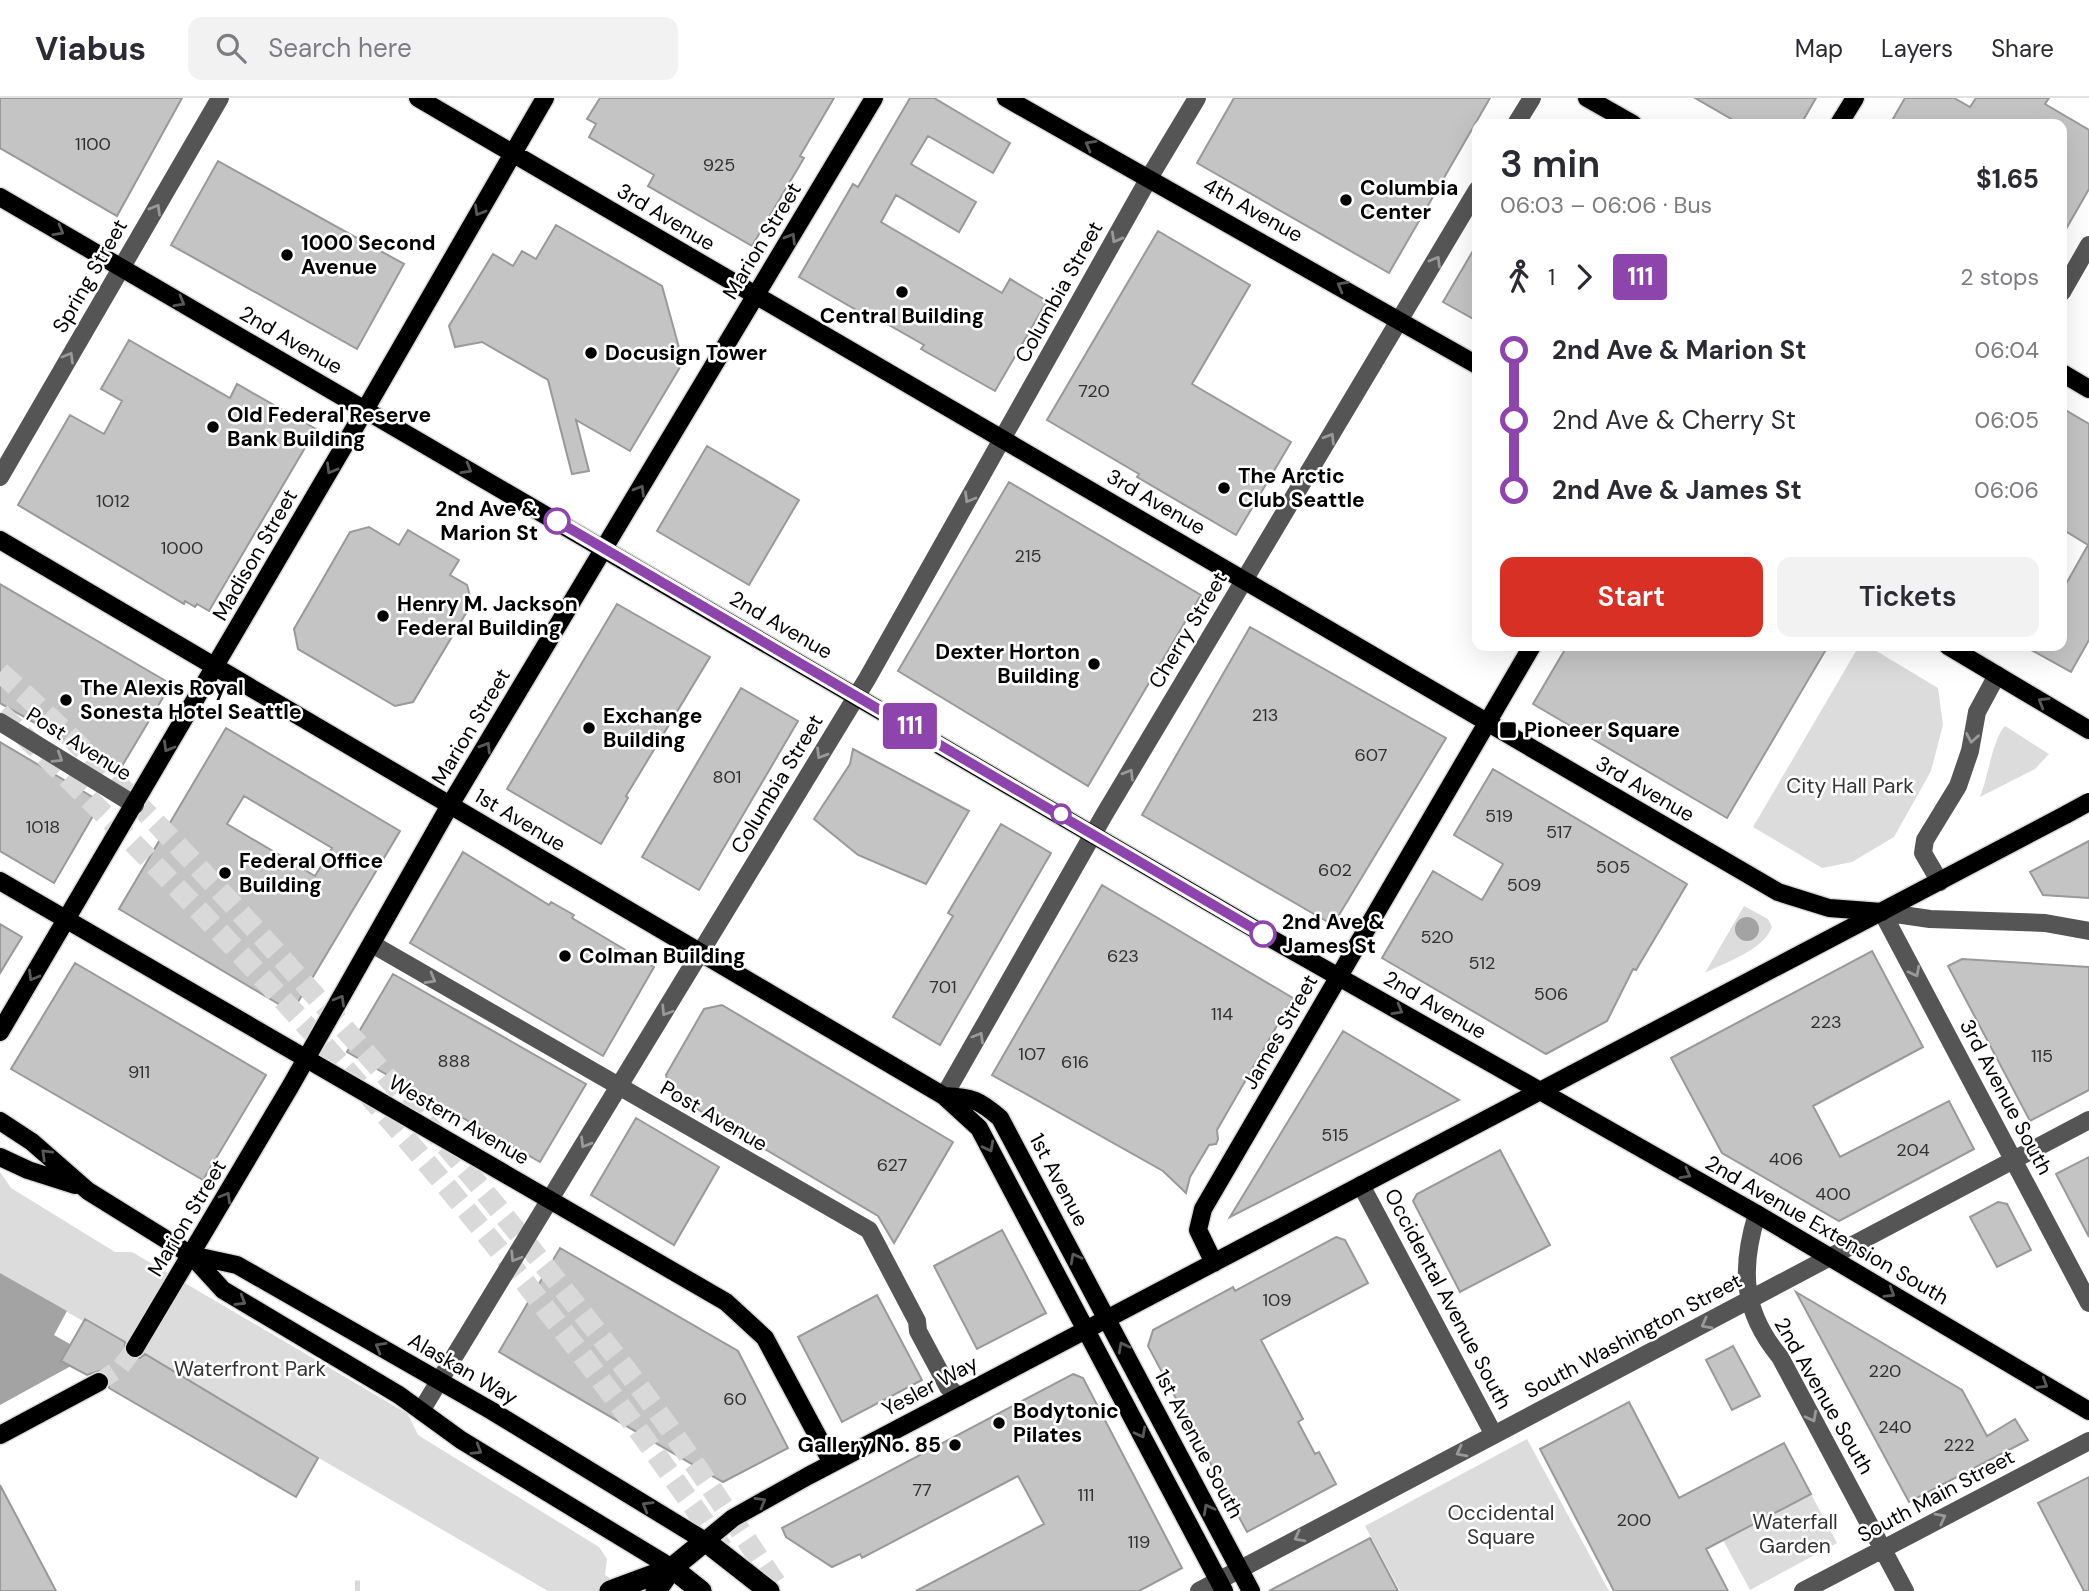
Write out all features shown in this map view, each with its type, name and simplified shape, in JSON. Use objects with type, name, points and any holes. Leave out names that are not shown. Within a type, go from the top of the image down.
[{"type":"highway","points":[[656,1591],[672,1568],[705,1541],[769,1591]]},
{"type":"highway","points":[[610,1591],[672,1568]]},
{"type":"highway","points":[[672,1568],[701,1591]]},
{"type":"main road","name":"3rd Avenue","points":[[418,98],[1778,892],[1829,908],[1882,912]]},
{"type":"main road","name":"Madison Street","points":[[0,1032],[366,410],[545,98]]},
{"type":"main road","name":"Marion Street","points":[[135,1348],[372,944],[450,805],[874,98]]},
{"type":"main road","name":"4th Avenue","points":[[1006,98],[1472,362]]},
{"type":"main road","points":[[1587,98],[1624,119]]},
{"type":"main road","points":[[1842,119],[1855,98]]},
{"type":"main road","name":"2nd Avenue","points":[[0,197],[1540,1091]]},
{"type":"main road","points":[[2067,376],[2089,389]]},
{"type":"main road","name":"1st Avenue","points":[[0,540],[944,1096],[979,1128],[1086,1329]]},
{"type":"main road","name":"James Street","points":[[1214,1263],[1198,1230],[1203,1209],[1529,651]]},
{"type":"main road","points":[[1956,651],[2089,730]]},
{"type":"main road","name":"Yesler Way","points":[[705,1541],[733,1518],[832,1463],[2089,802]]},
{"type":"main road","name":"Western Avenue","points":[[0,881],[726,1302],[765,1338],[832,1463]]},
{"type":"main road","name":"2nd Avenue Extension South","points":[[1540,1091],[1757,1214],[2089,1411]]},
{"type":"main road","name":"1st Avenue","points":[[944,1096],[970,1097],[1000,1118],[1107,1318]]},
{"type":"main road","name":"Alaskan Way","points":[[0,1121],[32,1142],[88,1191],[191,1255],[222,1290],[672,1568]]},
{"type":"main road","name":"Alaskan Way","points":[[0,1157],[27,1170],[88,1191]]},
{"type":"main road","name":"Alaskan Way","points":[[191,1255],[237,1265],[439,1381],[705,1541]]},
{"type":"main road","name":"1st Avenue South","points":[[1107,1318],[1251,1591]]},
{"type":"main road","points":[[1086,1329],[1221,1586]]},
{"type":"main road","points":[[0,1435],[99,1382]]},
{"type":"street","name":"Spring Street","points":[[0,477],[220,98]]},
{"type":"street","name":"Columbia Street","points":[[421,1411],[857,695],[1149,178],[1197,98]]},
{"type":"street","points":[[1519,119],[1532,98]]},
{"type":"street","name":"Cherry Street","points":[[944,1096],[1094,833],[1472,199]]},
{"type":"street","points":[[2067,283],[2089,245]]},
{"type":"street","points":[[1940,882],[1923,853],[1925,840],[1958,786],[1970,751],[1977,712],[1997,675]]},
{"type":"street","name":"Post Avenue","points":[[0,722],[135,805]]},
{"type":"street","points":[[1882,912],[1930,919],[2045,923],[2089,931]]},
{"type":"street","name":"3rd Avenue South","points":[[1882,912],[2089,1303]]},
{"type":"street","name":"Post Avenue","points":[[372,944],[869,1230],[948,1387],[959,1397]]},
{"type":"street","name":"South Washington Street","points":[[1199,1591],[1221,1586],[1240,1569],[2089,1120]]},
{"type":"street","name":"Occidental Avenue South","points":[[1361,1185],[1494,1435]]},
{"type":"street","name":"2nd Avenue South","points":[[1757,1214],[1747,1247],[1748,1301],[1757,1325],[1780,1357],[1905,1591]]},
{"type":"street","name":"South Main Street","points":[[1803,1591],[2089,1441]]},
{"type":"green space","name":"City Hall Park","points":[[1856,651],[1876,651],[1938,688],[1943,725],[1931,771],[1894,837],[1852,862],[1822,868],[1753,827]]},
{"type":"green space","points":[[2005,726],[2049,754],[2035,769],[1980,797],[1994,748]]},
{"type":"green space","points":[[1744,906],[1768,919],[1772,927],[1761,943],[1705,973]]},
{"type":"green space","name":"Waterfront Park","points":[[0,1172],[11,1188],[115,1252],[132,1252],[408,1414],[418,1435],[599,1547],[607,1559],[605,1575],[631,1591],[548,1591],[0,1273]]},
{"type":"green space","name":"Occidental Square","points":[[1527,1439],[1609,1591],[1400,1591],[1365,1526]]},
{"type":"green space","name":"Waterfall Garden","points":[[1811,1494],[1837,1543],[1750,1590],[1723,1540]]},
{"type":"shaded area","points":[[1747,917],[1756,920],[1759,929],[1756,938],[1747,941],[1738,938],[1735,929],[1738,920]]},
{"type":"shaded area","points":[[0,1273],[67,1311],[54,1335],[70,1344],[61,1361],[71,1366],[0,1405]]},
{"type":"building","points":[[0,98],[182,98],[117,216],[0,148]]},
{"type":"building","points":[[600,98],[834,98],[800,156],[804,158],[752,246],[648,186],[654,175],[589,137],[596,124],[587,119]]},
{"type":"building","name":"Central Building","points":[[910,98],[934,98],[1010,143],[993,173],[928,136],[911,164],[976,202],[959,232],[896,195],[881,222],[1002,293],[1010,279],[1047,301],[995,391],[921,349],[924,345],[799,277],[853,184],[858,187]]},
{"type":"building","name":"Columbia Center","points":[[1234,98],[1490,98],[1478,119],[1472,119],[1472,129],[1389,273],[1197,163]]},
{"type":"building","points":[[1695,98],[1816,98],[1804,119],[1731,119]]},
{"type":"building","points":[[1905,98],[1954,98],[1970,107],[1976,98],[2049,98],[2045,104],[2089,130],[2089,189],[2067,227],[2067,119],[1893,119]]},
{"type":"building","name":"1000 Second Avenue","points":[[218,161],[404,264],[357,349],[171,245]]},
{"type":"building","name":"Docusign Tower","points":[[556,225],[662,286],[683,362],[630,451],[576,420],[589,471],[572,474],[548,380],[482,342],[455,347],[449,326],[493,254],[513,266],[522,251],[536,259]]},
{"type":"building","points":[[1158,231],[1250,285],[1192,384],[1291,442],[1236,535],[1047,420]]},
{"type":"building","points":[[1472,253],[1472,318],[1443,302]]},
{"type":"building","points":[[129,340],[230,398],[237,384],[316,429],[209,611],[197,604],[195,607],[185,601],[184,604],[18,505],[70,415],[104,434],[122,401],[101,389]]},
{"type":"building","points":[[2067,411],[2089,424],[2089,640],[2071,672],[2033,651],[2067,651],[2067,582],[2088,545],[2067,532]]},
{"type":"building","points":[[707,446],[799,500],[749,585],[657,531]]},
{"type":"building","points":[[1009,482],[1201,595],[1088,786],[898,671]]},
{"type":"building","name":"Henry M. Jackson Federal Building","points":[[369,527],[399,545],[408,530],[459,560],[450,575],[467,585],[472,603],[413,702],[395,706],[298,649],[294,629],[350,532]]},
{"type":"building","points":[[0,584],[171,684],[119,771],[0,703]]},
{"type":"building","name":"Exchange Building","points":[[617,604],[710,657],[626,796],[628,798],[601,844],[507,789]]},
{"type":"building","points":[[1250,627],[1446,738],[1333,925],[1142,815]]},
{"type":"building","points":[[1564,651],[1825,651],[1727,818],[1533,704]]},
{"type":"building","points":[[741,688],[798,721],[699,890],[642,857]]},
{"type":"building","name":"Federal Office Building","points":[[226,728],[400,831],[292,1012],[119,909]],"holes":[[[244,796],[332,848],[315,876],[227,824]]]},
{"type":"building","points":[[0,742],[101,802],[54,883],[0,851]]},
{"type":"building","points":[[853,749],[969,811],[926,884],[858,855],[814,819],[850,764]]},
{"type":"building","points":[[1493,769],[1687,884],[1636,970],[1633,969],[1607,1021],[1546,1054],[1382,958],[1433,871],[1482,900],[1503,864],[1454,835]]},
{"type":"building","points":[[1001,824],[1051,853],[940,1045],[893,1017],[953,916],[948,913]]},
{"type":"building","points":[[2089,841],[2089,898],[2043,895],[2030,872]]},
{"type":"building","name":"Colman Building","points":[[463,852],[549,905],[551,902],[574,915],[572,918],[654,967],[603,1056],[410,943]]},
{"type":"building","points":[[1102,885],[1293,998],[1217,1130],[1216,1144],[1209,1145],[1190,1177],[1186,1193],[1163,1171],[992,1075]]},
{"type":"building","points":[[0,924],[22,937],[0,973]]},
{"type":"building","points":[[1872,951],[1923,1047],[1813,1106],[1840,1157],[1949,1101],[1974,1149],[1839,1221],[1722,1153],[1671,1058]]},
{"type":"building","points":[[1962,959],[2089,967],[2089,1090],[2030,1121],[1948,966]]},
{"type":"building","points":[[75,963],[266,1075],[203,1180],[11,1069]]},
{"type":"building","points":[[393,974],[586,1084],[540,1162],[347,1052]]},
{"type":"building","points":[[722,1005],[953,1142],[894,1243],[878,1216],[670,1093],[666,1075],[704,1009]]},
{"type":"building","points":[[1343,1031],[1459,1100],[1230,1217]]},
{"type":"building","points":[[636,1118],[719,1167],[674,1245],[591,1195]]},
{"type":"building","points":[[1500,1150],[1550,1245],[1460,1292],[1413,1201],[1417,1194]]},
{"type":"building","points":[[2089,1157],[2089,1237],[2056,1174]]},
{"type":"building","points":[[1998,1202],[2007,1204],[2031,1250],[1997,1267],[1970,1217]]},
{"type":"building","points":[[1002,1230],[1046,1313],[977,1349],[934,1266]]},
{"type":"building","points":[[1336,1237],[1345,1240],[1368,1283],[1261,1340],[1303,1419],[1298,1422],[1315,1454],[1319,1452],[1336,1484],[1247,1532],[1148,1346],[1153,1330],[1233,1287],[1235,1291]]},
{"type":"building","points":[[560,1248],[738,1351],[788,1448],[723,1482],[499,1352]]},
{"type":"building","points":[[1796,1292],[1962,1390],[1987,1436],[2015,1419],[2028,1440],[1909,1502]]},
{"type":"building","points":[[877,1295],[922,1380],[842,1422],[798,1337]]},
{"type":"building","points":[[85,1319],[125,1342],[125,1353],[130,1358],[140,1358],[145,1354],[318,1458],[296,1497],[109,1388],[109,1377],[104,1372],[87,1375],[61,1361]]},
{"type":"building","points":[[1733,1346],[1760,1396],[1732,1410],[1706,1360]]},
{"type":"building","points":[[1073,1374],[1083,1378],[1182,1568],[1139,1591],[916,1591],[1044,1524],[1018,1476],[862,1558],[860,1554],[832,1567],[786,1537],[782,1528]]},
{"type":"building","points":[[1629,1402],[1679,1498],[1784,1443],[1811,1494],[1706,1549],[1728,1591],[1614,1591],[1540,1449]]},
{"type":"building","points":[[2089,1477],[2089,1591],[2084,1591],[2038,1503]]},
{"type":"building","points":[[0,1485],[37,1555],[56,1591],[0,1591]]},
{"type":"building","points":[[1370,1538],[1398,1591],[1269,1591]]},
{"type":"tunnel","points":[[0,672],[79,745],[192,861],[426,1122],[624,1367],[685,1450],[781,1591]]},
{"type":"tunnel","points":[[0,713],[196,908],[383,1112],[473,1218],[559,1326],[643,1436],[723,1549]]},
{"type":"tunnel","points":[[99,1382],[120,1368],[135,1348]]},
{"type":"tunnel","points":[[355,1591],[360,1591]]},
{"type":"bus line","name":"111","points":[[557,521],[1263,934]]},
{"type":"place","name":"Columbia Center","points":[[1346,200]]},
{"type":"place","name":"1000 Second Avenue","points":[[287,255]]},
{"type":"place","name":"Central Building","points":[[902,292]]},
{"type":"place","name":"Docusign Tower","points":[[591,353]]},
{"type":"place","name":"Old Federal Reserve Bank Building","points":[[213,427]]},
{"type":"place","name":"The Arctic Club Seattle","points":[[1224,488]]},
{"type":"place","name":"2nd Ave & Marion St","points":[[557,521]]},
{"type":"place","name":"Henry M. Jackson Federal Building","points":[[383,616]]},
{"type":"place","name":"Dexter Horton Building","points":[[1094,664]]},
{"type":"place","name":"The Alexis Royal Sonesta Hotel Seattle","points":[[66,700]]},
{"type":"place","name":"Exchange Building","points":[[589,728]]},
{"type":"place","name":"Pioneer Square","points":[[1508,730]]},
{"type":"place","name":"Federal Office Building","points":[[225,873]]},
{"type":"place","name":"2nd Ave & James St","points":[[1263,934]]},
{"type":"place","name":"Colman Building","points":[[565,956]]},
{"type":"place","name":"Bodytonic Pilates","points":[[999,1423]]},
{"type":"place","name":"Gallery No. 85","points":[[955,1445]]}]
